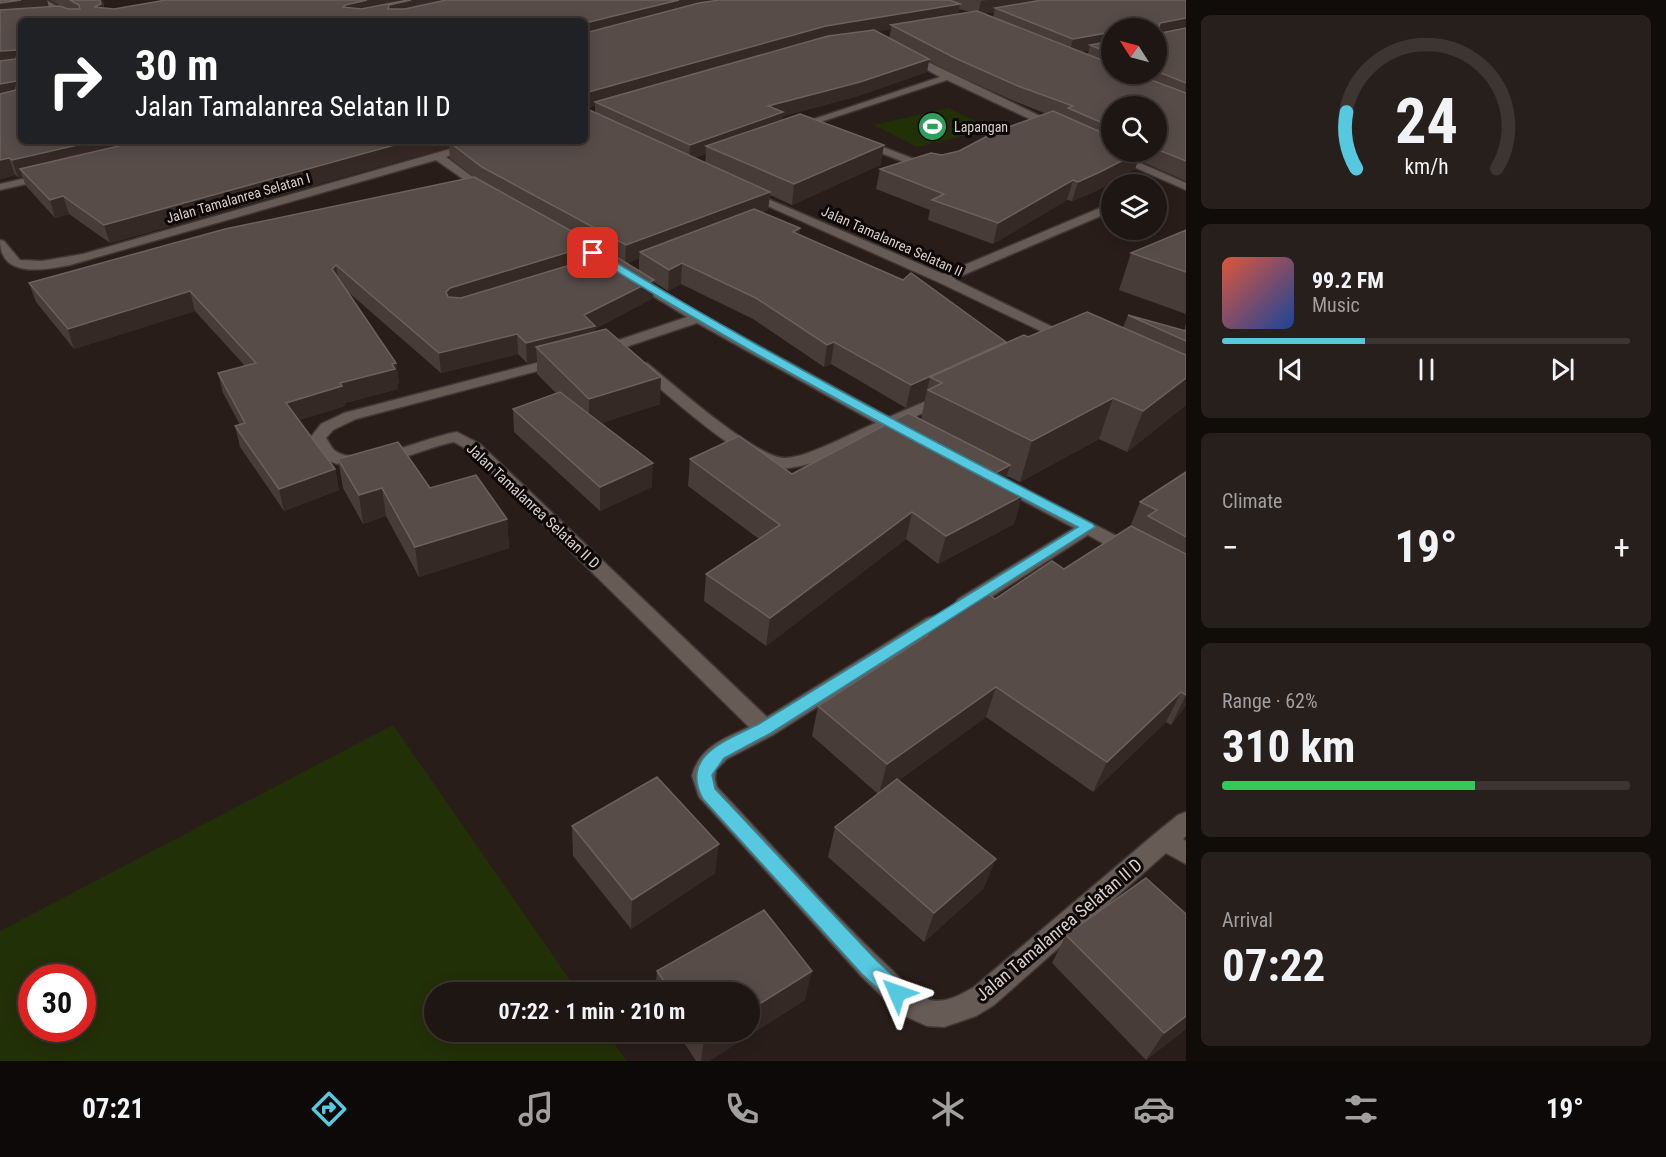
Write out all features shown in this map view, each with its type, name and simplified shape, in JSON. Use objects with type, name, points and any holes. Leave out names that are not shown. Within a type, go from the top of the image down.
[{"type":"street","points":[[40,0],[72,18]]},
{"type":"street","points":[[53,15],[64,14]]},
{"type":"street","points":[[896,49],[948,77],[1068,133]]},
{"type":"street","points":[[789,130],[948,77]]},
{"type":"street","points":[[1027,124],[1037,119]]},
{"type":"street","points":[[811,122],[834,130]]},
{"type":"street","points":[[856,140],[929,168],[946,168]]},
{"type":"street","name":"Jalan Tamalanrea Selatan I","points":[[22,265],[38,265],[99,253],[479,144]]},
{"type":"street","points":[[436,156],[473,189],[499,199]]},
{"type":"street","points":[[1130,162],[1186,187]]},
{"type":"street","points":[[0,187],[57,174]]},
{"type":"street","points":[[1167,183],[1186,176]]},
{"type":"street","name":"Jalan Tamalanrea Selatan II","points":[[732,185],[944,279],[1075,343],[1048,350]]},
{"type":"street","points":[[763,218],[784,210]]},
{"type":"street","points":[[944,279],[1101,211]]},
{"type":"street","points":[[561,234],[623,267],[698,318],[921,440]]},
{"type":"street","points":[[0,244],[12,260],[22,265],[30,277]]},
{"type":"street","points":[[590,271],[623,267]]},
{"type":"street","name":"Jalan Tamalanrea Selatan II D","points":[[698,318],[617,346],[350,416],[323,429],[318,438],[320,445],[336,460],[356,462],[387,456],[448,438],[457,437],[474,447],[765,729]]},
{"type":"street","points":[[617,346],[741,443],[760,455],[781,463],[796,462],[815,455],[963,390]]},
{"type":"street","points":[[973,467],[1088,527],[1147,561]]},
{"type":"street","name":"Jalan Tamalanrea Selatan II D","points":[[1088,527],[765,729],[718,754],[708,764],[703,775],[704,786],[870,967],[910,1005],[927,1013],[944,1014],[966,1007],[984,996],[1186,822]]},
{"type":"street","points":[[1165,839],[1186,854]]},
{"type":"green space","name":"Lapangan","points":[[948,108],[992,129],[917,147],[874,125]]},
{"type":"green space","points":[[393,725],[571,982],[424,982],[424,1042],[613,1042],[627,1061],[0,1061],[0,931]]},
{"type":"building","points":[[0,0],[21,0],[0,3]]},
{"type":"building","points":[[70,0],[100,0],[101,4],[94,7],[114,9],[166,0],[367,0],[343,7],[361,9],[411,0],[389,5],[388,9],[405,9],[446,0],[679,0],[588,22],[588,18],[18,18],[18,50],[0,51],[0,10],[60,6],[80,9],[79,5]]},
{"type":"building","points":[[719,0],[949,0],[960,4],[826,26],[588,92],[588,32],[699,3]]},
{"type":"building","points":[[1042,0],[1186,0],[1186,18],[1167,22],[1167,18],[1101,18],[1101,34],[1073,39],[995,8]]},
{"type":"building","points":[[977,11],[1101,60],[1101,84],[1162,84],[1186,93],[1186,161],[1167,153],[1167,96],[1101,96],[1101,122],[1068,108],[1073,106],[1018,86],[955,58],[891,25]]},
{"type":"building","points":[[1186,28],[1186,83],[1167,75],[1167,32]]},
{"type":"building","points":[[874,30],[929,59],[860,82],[768,106],[783,112],[690,145],[595,102],[828,36]]},
{"type":"building","points":[[1101,43],[1101,50],[1090,45]]},
{"type":"building","points":[[18,50],[18,144],[82,144],[12,160],[9,158],[0,160],[0,94],[16,90],[17,81],[0,84],[0,61],[16,59]]},
{"type":"building","points":[[588,109],[770,192],[626,245],[482,167],[452,144],[588,144]]},
{"type":"building","points":[[1053,111],[1101,132],[1101,162],[1120,162],[1078,182],[1073,180],[998,223],[932,200],[944,194],[880,169],[931,153],[942,155],[959,151],[995,132]]},
{"type":"building","points":[[800,114],[884,145],[794,184],[706,146]]},
{"type":"building","points":[[127,144],[398,144],[104,225],[63,196],[50,200],[20,169]]},
{"type":"building","points":[[474,177],[595,244],[450,288],[446,292],[448,297],[461,298],[610,253],[654,280],[584,315],[595,326],[526,343],[517,334],[439,353],[336,265],[332,269],[396,363],[392,364],[395,369],[340,383],[342,386],[286,403],[335,469],[279,489],[235,426],[245,423],[218,373],[256,363],[190,291],[68,329],[29,283],[225,229]]},
{"type":"building","points":[[754,209],[800,228],[793,232],[903,280],[911,273],[1006,342],[911,385],[834,342],[827,345],[756,298],[682,263],[669,270],[640,252]]},
{"type":"building","points":[[1186,230],[1186,272],[1131,253],[1167,240],[1167,238]]},
{"type":"building","points":[[1087,312],[1186,355],[1186,378],[1143,411],[1113,398],[1032,441],[928,390],[942,383],[930,377],[1024,335],[1028,337]]},
{"type":"building","points":[[1128,315],[1186,331],[1186,341]]},
{"type":"building","points":[[606,329],[661,377],[589,399],[536,347]]},
{"type":"building","points":[[560,392],[653,463],[600,487],[513,409]]},
{"type":"building","points":[[908,413],[1010,465],[990,476],[1022,496],[946,536],[912,512],[770,618],[706,574],[780,525],[690,459],[739,436],[792,474]]},
{"type":"building","points":[[398,442],[430,488],[476,475],[507,519],[415,547],[382,488],[359,495],[338,459]]},
{"type":"building","points":[[1186,472],[1186,537],[1148,516],[1157,510],[1140,502]]},
{"type":"building","points":[[1131,526],[1186,554],[1186,695],[1181,692],[1107,762],[996,687],[887,764],[818,706],[928,635],[917,626],[983,590],[995,599],[1052,561],[1064,569]]},
{"type":"building","points":[[657,777],[719,844],[632,900],[572,826]]},
{"type":"building","points":[[897,779],[996,859],[934,913],[835,827]]},
{"type":"building","points":[[1146,878],[1186,914],[1186,1016],[1164,1033],[1066,935]]},
{"type":"building","points":[[764,910],[812,971],[760,1004],[760,982],[664,982],[657,971]]},
{"type":"place","name":"Lapangan","points":[[933,127]]},
{"type":"route","points":[[593,253],[698,318],[889,424],[1088,527],[765,729],[718,754],[708,764],[703,775],[704,786],[709,794],[897,993]]}]
